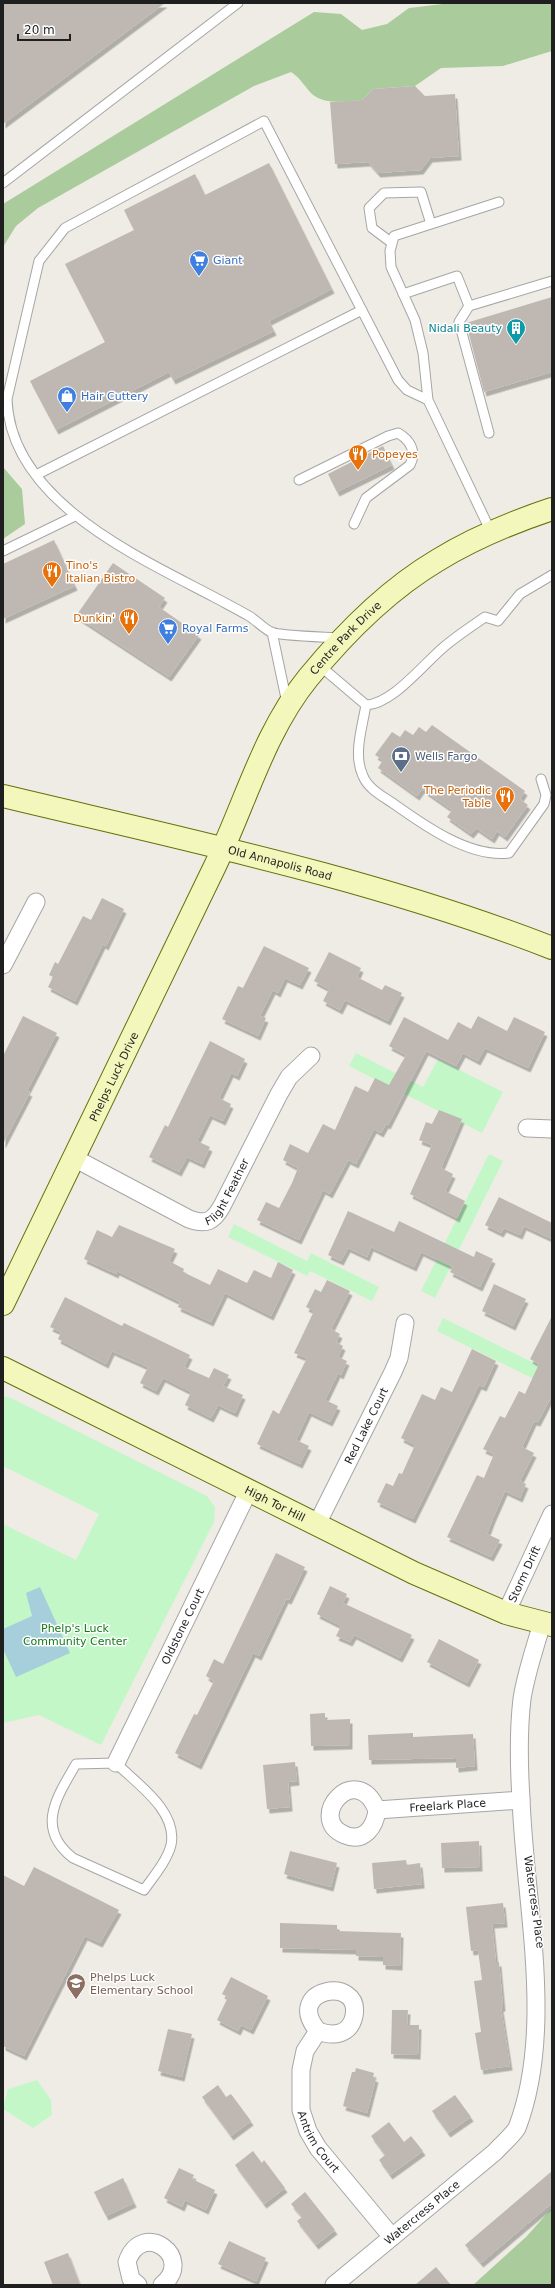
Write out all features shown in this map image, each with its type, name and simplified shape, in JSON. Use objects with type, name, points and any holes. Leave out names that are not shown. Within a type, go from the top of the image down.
[{"type":"street","name":"Centre Park Drive","points":[[224,849],[259,762],[288,709],[307,680],[344,638],[406,582],[438,560],[491,532],[552,508]]},
{"type":"street","name":"Old Annapolis Road","points":[[3,796],[299,868],[427,904],[552,948]]},
{"type":"street","name":"Phelps Luck Drive","points":[[3,1304],[224,849]]},
{"type":"street","points":[[3,965],[36,902]]},
{"type":"street","name":"Flight Feather","points":[[74,1158],[189,1219],[200,1223],[208,1222],[215,1217],[222,1206],[289,1077],[311,1056]]},
{"type":"street","points":[[527,1128],[552,1129]]},
{"type":"street","name":"Red Lake Court","points":[[317,1524],[393,1372],[399,1358],[405,1323]]},
{"type":"street","name":"High Tor Hill","points":[[3,1368],[414,1573],[506,1613],[547,1624]]},
{"type":"street","name":"Oldstone Court","points":[[116,1763],[249,1490]]},
{"type":"street","name":"Storm Drift","points":[[506,1613],[552,1514]]},
{"type":"street","name":"Watercress Place","points":[[334,2285],[495,2152],[517,2129],[538,2084],[545,2061],[549,2008],[520,1800],[522,1700],[528,1671],[547,1624]]},
{"type":"street","name":"Freelark Place","points":[[377,1810],[520,1800]]},
{"type":"street","name":"Antrim Court","points":[[318,2031],[305,2051],[301,2070],[301,2110],[308,2131],[318,2148],[392,2237]]},
{"type":"street","points":[[138,2285],[131,2279],[127,2272],[127,2262],[134,2248],[143,2243],[152,2242],[169,2251],[173,2260],[173,2270],[169,2283]]},
{"type":"lane","points":[[3,183],[238,3]]},
{"type":"lane","points":[[344,638],[272,632],[249,616],[147,561],[75,516],[36,475],[29,465],[11,428],[7,399],[39,261],[64,228],[264,122],[398,380],[406,390],[428,400]]},
{"type":"lane","points":[[392,243],[372,228],[369,208],[384,193],[421,192],[431,224]]},
{"type":"lane","points":[[491,532],[428,400],[423,353],[415,320],[391,267],[390,250],[394,236],[499,202]]},
{"type":"lane","points":[[403,294],[457,276],[469,306]]},
{"type":"lane","points":[[489,433],[461,335],[459,322],[469,306],[552,281]]},
{"type":"lane","points":[[36,475],[362,310]]},
{"type":"lane","points":[[299,480],[388,436],[398,433],[407,438],[413,448],[414,458],[410,465],[366,498],[354,524]]},
{"type":"lane","points":[[3,551],[75,516]]},
{"type":"lane","points":[[319,665],[366,705],[376,705],[390,696],[445,646],[485,617],[498,621],[520,594],[552,576]]},
{"type":"lane","points":[[272,632],[288,709]]},
{"type":"lane","points":[[366,705],[358,759],[363,778],[376,791],[425,826],[453,840],[485,851],[498,854],[509,853],[544,804],[546,796],[541,779]]},
{"type":"lane","points":[[116,1763],[158,1805],[166,1815],[171,1829],[171,1845],[164,1859],[144,1890],[73,1858],[63,1850],[55,1838],[52,1813],[56,1799],[76,1764],[116,1763]]},
{"type":"green space","points":[[451,3],[552,3],[552,51],[503,66],[441,68],[415,86],[373,89],[362,100],[334,102],[321,99],[310,92],[291,72],[254,86],[38,208],[16,226],[3,247],[3,204],[314,12],[341,14],[362,30],[387,24],[409,8]]},
{"type":"green space","points":[[3,467],[22,489],[25,524],[3,539]]},
{"type":"green space","points":[[356,1053],[423,1087],[438,1059],[503,1092],[482,1133],[349,1066]]},
{"type":"green space","points":[[489,1154],[503,1161],[435,1298],[421,1291]]},
{"type":"green space","points":[[234,1224],[307,1261],[311,1253],[379,1287],[372,1301],[310,1271],[307,1276],[228,1237]]},
{"type":"green space","points":[[443,1318],[552,1372],[552,1388],[437,1331]]},
{"type":"green space","name":"Phelp's Luck Community Center","points":[[3,1396],[11,1398],[207,1496],[215,1507],[214,1522],[101,1745],[39,1715],[3,1723],[3,1524],[76,1560],[99,1514],[3,1466]]},
{"type":"green space","points":[[37,2080],[51,2100],[52,2115],[33,2128],[3,2109],[8,2089]]},
{"type":"green space","points":[[552,2208],[552,2285],[473,2285],[526,2237]]},
{"type":"water","points":[[40,1587],[70,1653],[16,1677],[3,1649],[3,1629],[32,1616],[26,1593]]},
{"type":"building","points":[[3,3],[165,3],[3,124]]},
{"type":"building","points":[[415,86],[425,96],[455,94],[459,156],[430,158],[421,170],[378,173],[368,162],[335,164],[330,102],[362,100],[373,89]]},
{"type":"building","name":"Giant","points":[[269,163],[332,289],[269,321],[274,331],[173,380],[169,372],[56,430],[30,381],[105,342],[65,264],[134,230],[124,210],[195,174],[205,195]]},
{"type":"building","points":[[552,297],[552,372],[484,392],[466,323]]},
{"type":"building","name":"Popeyes","points":[[383,446],[392,465],[337,492],[328,474]]},
{"type":"building","points":[[54,540],[75,586],[3,619],[3,564]]},
{"type":"building","points":[[113,563],[165,598],[159,607],[199,635],[169,677],[76,616]]},
{"type":"building","points":[[432,725],[525,791],[520,799],[528,805],[505,837],[497,831],[492,839],[476,828],[471,834],[447,817],[452,810],[422,789],[417,796],[378,768],[383,760],[375,755],[392,732],[400,737],[405,730],[413,735],[419,727],[426,732]]},
{"type":"building","points":[[102,898],[124,909],[106,946],[103,944],[75,1001],[48,987],[53,977],[49,975],[55,962],[58,964],[83,916],[91,920]]},
{"type":"building","points":[[264,946],[309,968],[300,985],[285,978],[278,993],[273,990],[260,1016],[266,1018],[258,1036],[222,1019],[238,986],[243,988]]},
{"type":"building","points":[[329,952],[361,968],[357,977],[382,990],[385,985],[402,993],[388,1021],[345,1000],[340,1010],[323,1001],[329,989],[314,981]]},
{"type":"building","points":[[23,1016],[57,1033],[27,1091],[30,1092],[3,1144],[3,1056]]},
{"type":"building","points":[[478,1016],[507,1031],[514,1017],[545,1032],[528,1068],[485,1048],[478,1061],[463,1053],[456,1066],[426,1051],[388,1125],[386,1124],[381,1133],[374,1129],[356,1164],[348,1160],[330,1194],[323,1190],[299,1240],[257,1220],[266,1202],[279,1208],[292,1183],[298,1168],[283,1160],[290,1144],[308,1153],[323,1124],[335,1130],[355,1086],[368,1092],[375,1078],[389,1085],[406,1055],[389,1046],[404,1017],[448,1040],[458,1022],[471,1029]]},
{"type":"building","points":[[210,1041],[245,1059],[237,1076],[231,1073],[219,1098],[231,1104],[223,1121],[210,1115],[197,1141],[210,1147],[202,1164],[187,1157],[179,1172],[149,1157],[165,1125],[168,1127]]},
{"type":"building","points":[[439,1110],[462,1119],[441,1168],[453,1174],[445,1191],[465,1201],[457,1218],[410,1194],[432,1145],[419,1140],[426,1122],[432,1124]]},
{"type":"building","points":[[499,1197],[552,1223],[552,1239],[524,1226],[520,1235],[504,1228],[501,1233],[485,1225]]},
{"type":"building","points":[[348,1211],[394,1232],[399,1221],[474,1257],[476,1251],[493,1259],[480,1287],[450,1272],[453,1267],[421,1252],[414,1267],[371,1247],[367,1257],[348,1248],[341,1261],[328,1255]]},
{"type":"building","points":[[119,1225],[175,1249],[169,1261],[184,1269],[183,1272],[210,1285],[218,1269],[247,1283],[254,1270],[271,1278],[278,1262],[293,1270],[271,1316],[225,1293],[211,1322],[178,1307],[180,1302],[117,1271],[116,1274],[84,1259],[97,1230],[112,1237]]},
{"type":"building","points":[[327,1280],[350,1291],[331,1329],[340,1334],[336,1342],[343,1346],[338,1357],[347,1361],[341,1375],[338,1373],[325,1400],[338,1406],[330,1422],[309,1412],[296,1440],[309,1446],[300,1464],[257,1444],[273,1410],[279,1414],[307,1358],[294,1353],[314,1311],[306,1307],[315,1289],[321,1292]]},
{"type":"building","points":[[494,1284],[526,1299],[513,1326],[482,1311]]},
{"type":"building","points":[[65,1297],[122,1326],[124,1323],[190,1355],[184,1367],[209,1378],[214,1368],[229,1375],[223,1386],[243,1395],[235,1413],[218,1405],[211,1418],[185,1405],[191,1392],[163,1378],[156,1391],[140,1383],[148,1367],[112,1351],[106,1364],[58,1339],[61,1332],[50,1327]]},
{"type":"building","points":[[552,1316],[552,1395],[538,1422],[534,1421],[522,1447],[534,1453],[520,1481],[526,1484],[520,1498],[505,1491],[493,1518],[487,1534],[500,1540],[491,1557],[447,1537],[477,1475],[484,1478],[494,1454],[483,1449],[500,1416],[505,1418],[519,1391],[525,1394],[539,1364],[530,1359]]},
{"type":"building","points":[[472,1349],[496,1361],[484,1387],[479,1385],[413,1519],[377,1502],[386,1483],[393,1486],[399,1473],[402,1474],[415,1445],[401,1438],[422,1394],[435,1400],[441,1387],[452,1392]]},
{"type":"building","points":[[276,1553],[305,1567],[289,1600],[286,1599],[259,1656],[253,1653],[199,1765],[175,1753],[194,1714],[197,1715],[214,1681],[206,1676],[214,1659],[223,1664]]},
{"type":"building","points":[[330,1586],[347,1594],[343,1603],[412,1635],[400,1658],[354,1635],[350,1642],[336,1636],[341,1626],[317,1614]]},
{"type":"building","points":[[439,1639],[479,1660],[467,1683],[427,1662]]},
{"type":"building","points":[[325,1713],[325,1720],[350,1719],[350,1745],[311,1746],[310,1714]]},
{"type":"building","points":[[413,1733],[413,1737],[473,1734],[475,1766],[456,1768],[456,1758],[369,1760],[368,1735]]},
{"type":"building","points":[[295,1762],[297,1781],[288,1782],[290,1807],[267,1809],[263,1765]]},
{"type":"building","points":[[479,1841],[480,1867],[442,1868],[441,1843]]},
{"type":"building","points":[[290,1851],[337,1863],[331,1887],[284,1874]]},
{"type":"building","points":[[406,1860],[407,1865],[420,1863],[422,1884],[374,1889],[372,1863]]},
{"type":"building","points":[[34,1867],[119,1910],[100,1943],[85,1936],[24,2056],[3,2046],[3,1875],[24,1886]]},
{"type":"building","points":[[503,1903],[505,1923],[492,1924],[496,1962],[499,1962],[503,2007],[501,2007],[510,2066],[481,2070],[475,2033],[481,2032],[474,1981],[482,1980],[478,1950],[471,1951],[466,1907]]},
{"type":"building","points":[[280,1923],[337,1925],[337,1931],[401,1933],[400,1966],[383,1965],[383,1957],[356,1956],[356,1950],[280,1948]]},
{"type":"building","points":[[231,1977],[268,1996],[251,2030],[241,2025],[238,2031],[217,2020],[228,1997],[222,1994]]},
{"type":"building","points":[[392,2010],[408,2010],[407,2025],[419,2025],[418,2055],[391,2054]]},
{"type":"building","points":[[168,2029],[192,2034],[182,2077],[158,2071]]},
{"type":"building","points":[[356,2068],[374,2073],[373,2077],[376,2078],[367,2113],[343,2106],[352,2072],[355,2072]]},
{"type":"building","points":[[218,2085],[226,2097],[231,2094],[251,2121],[231,2136],[202,2097]]},
{"type":"building","points":[[455,2095],[471,2117],[448,2133],[432,2111]]},
{"type":"building","points":[[389,2122],[404,2142],[411,2136],[423,2151],[390,2175],[379,2160],[385,2155],[371,2136]]},
{"type":"building","points":[[253,2151],[262,2163],[264,2160],[285,2188],[264,2204],[235,2165]]},
{"type":"building","points":[[179,2168],[194,2175],[192,2179],[215,2190],[206,2210],[185,2200],[182,2207],[164,2198]]},
{"type":"building","points":[[552,2171],[552,2203],[481,2263],[465,2245]]},
{"type":"building","points":[[123,2178],[134,2203],[106,2216],[94,2192]]},
{"type":"building","points":[[305,2192],[335,2230],[316,2245],[297,2221],[302,2217],[291,2204]]},
{"type":"building","points":[[229,2241],[266,2258],[256,2281],[218,2264]]},
{"type":"building","points":[[68,2253],[80,2285],[53,2285],[44,2262]]},
{"type":"building","points":[[436,2267],[451,2285],[415,2285]]},
{"type":"place","name":"Giant","points":[[199,277]]},
{"type":"place","name":"Nidali Beauty","points":[[516,345]]},
{"type":"place","name":"Hair Cuttery","points":[[67,413]]},
{"type":"place","name":"Popeyes","points":[[358,471]]},
{"type":"place","name":"Tino's Italian Bistro","points":[[52,588]]},
{"type":"place","name":"Dunkin'","points":[[129,635]]},
{"type":"place","name":"Royal Farms","points":[[168,645]]},
{"type":"place","name":"Wells Fargo","points":[[401,773]]},
{"type":"place","name":"The Periodic Table","points":[[505,813]]},
{"type":"place","name":"Phelps Luck Elementary School","points":[[76,2000]]}]
